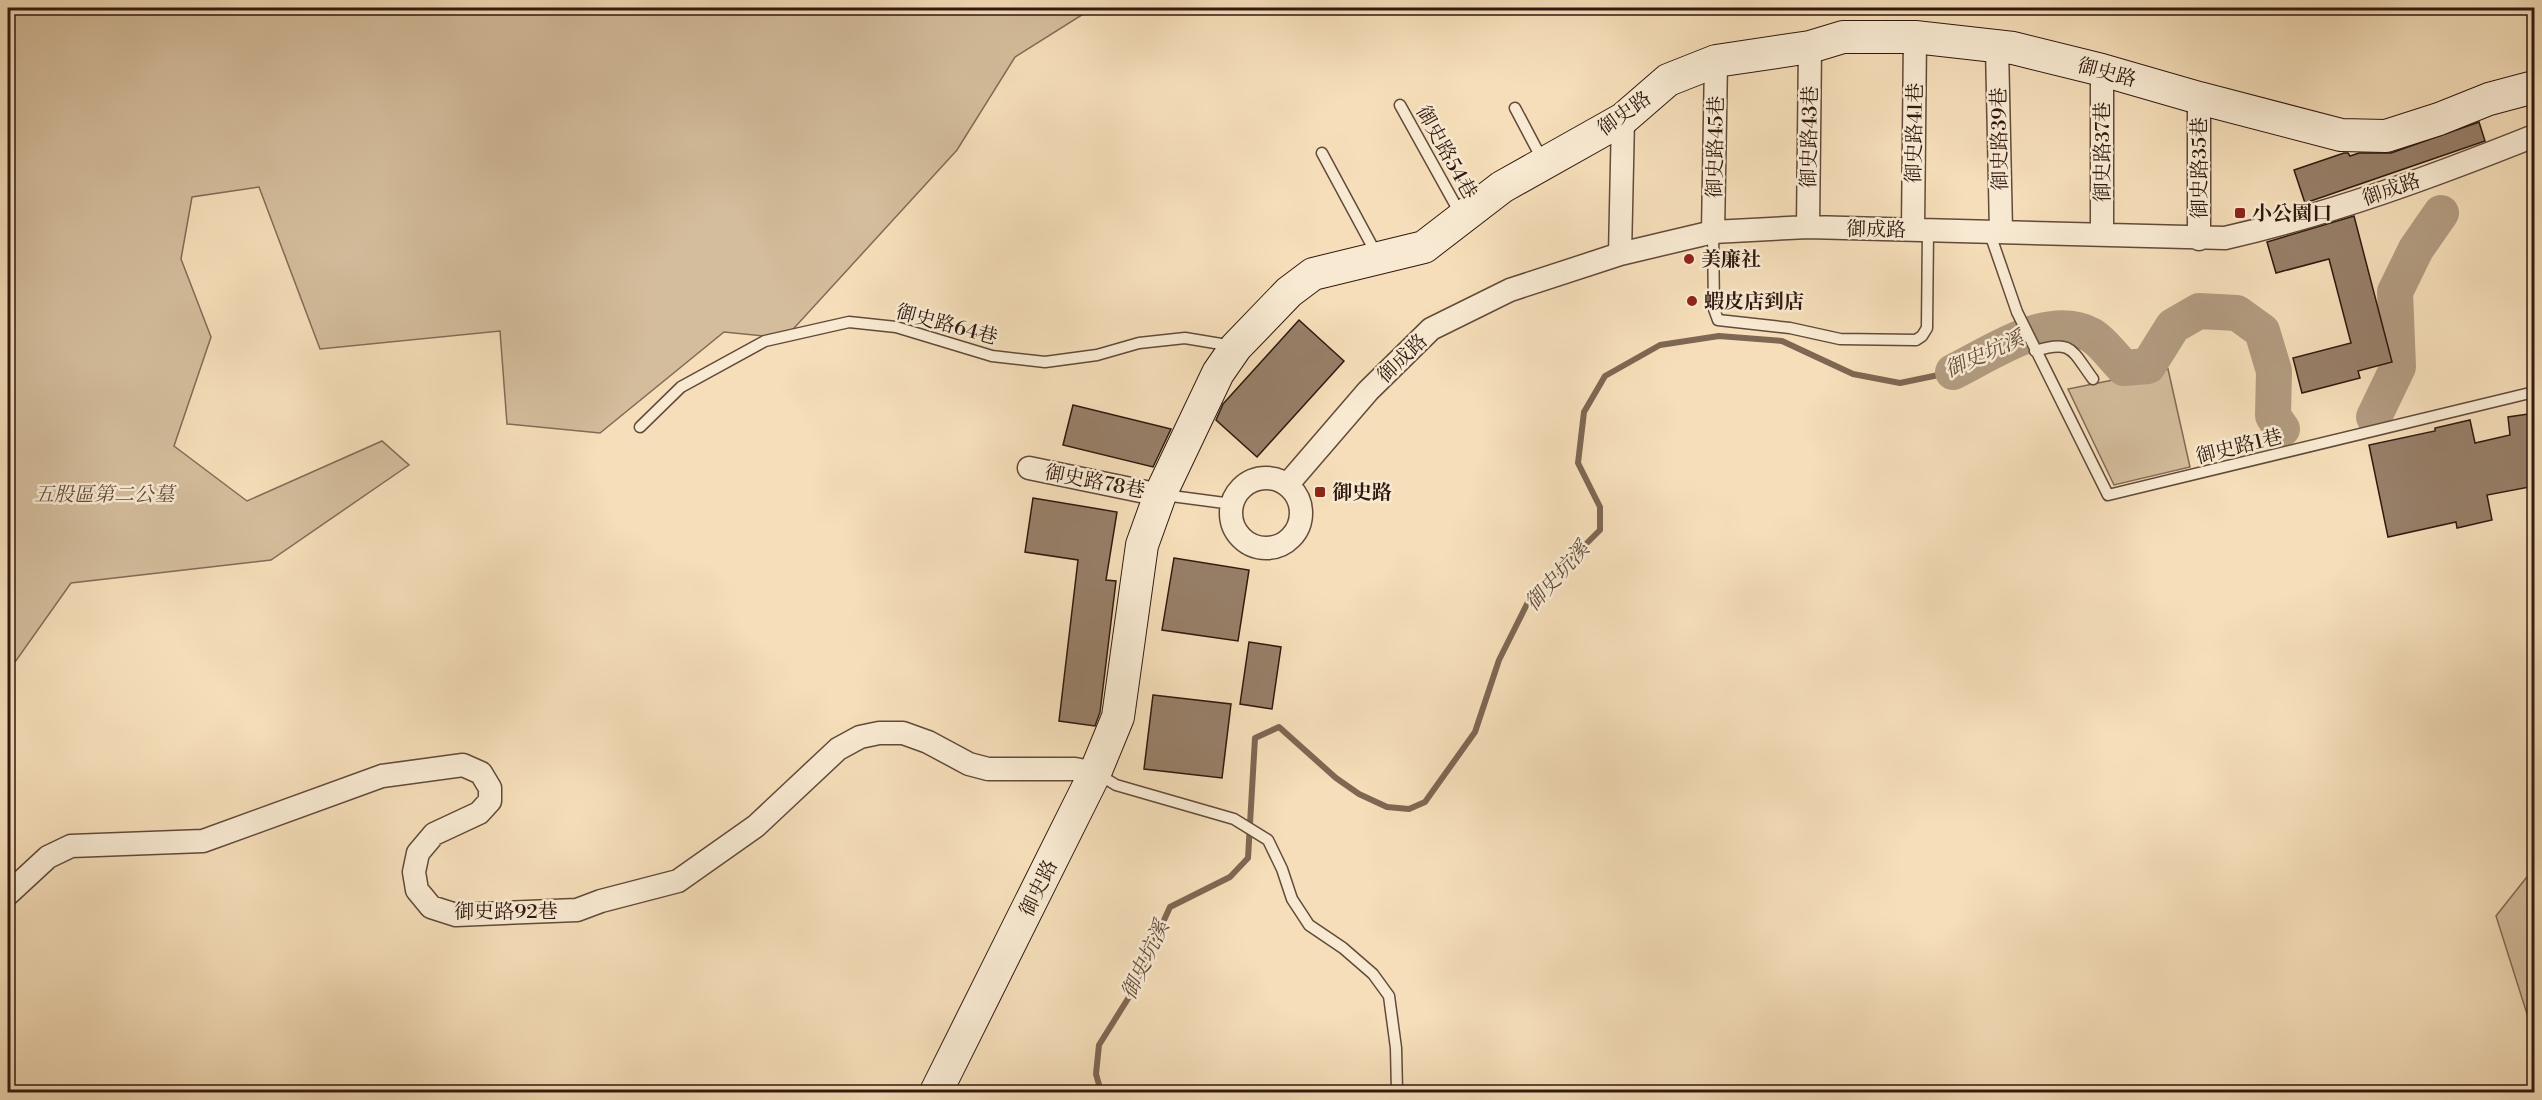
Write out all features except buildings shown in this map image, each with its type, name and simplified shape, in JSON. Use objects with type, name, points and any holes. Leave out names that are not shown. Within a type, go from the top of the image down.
[{"type":"street","name":"御史路","points":[[936,1092],[1095,773],[1118,717],[1142,545],[1160,495],[1218,373],[1236,347],[1289,292],[1313,274],[1424,247],[1502,187],[1623,119],[1668,80],[1716,62],[1810,46],[1843,37],[1915,37],[1997,47],[2102,70],[2341,135],[2386,136],[2439,119],[2489,99],[2535,87]]},
{"type":"street","name":"御史路41巷","points":[[1915,37],[1920,230]]},
{"type":"street","name":"御史路43巷","points":[[1808,227],[1810,46]]},
{"type":"street","name":"御史路39巷","points":[[1995,231],[1997,47]]},
{"type":"street","name":"御史路45巷","points":[[1713,232],[1716,62]]},
{"type":"street","name":"御史路37巷","points":[[2102,70],[2102,234]]},
{"type":"street","name":"御史路35巷","points":[[2199,98],[2199,239]]},
{"type":"street","points":[[1620,254],[1623,119]]},
{"type":"street","name":"御成路","points":[[1287,485],[1368,391],[1431,329],[1510,291],[1620,254],[1713,232],[1808,227],[2225,238],[2285,225],[2475,160],[2535,136]]},
{"type":"street","name":"御史路78巷","points":[[1029,468],[1160,495]]},
{"type":"street","points":[[1259,478],[1278,480],[1287,485],[1299,501],[1300,521],[1290,538],[1281,544],[1262,547],[1244,539],[1233,523],[1232,504],[1242,487],[1259,478]]},
{"type":"street","name":"御史路92巷","points":[[8,894],[48,857],[71,846],[203,841],[382,776],[463,765],[482,773],[490,788],[490,801],[479,813],[434,834],[418,853],[414,872],[417,890],[431,907],[456,915],[577,910],[600,901],[678,881],[756,826],[838,749],[860,737],[879,733],[903,733],[928,742],[969,764],[988,769],[1075,769],[1095,773]]},
{"type":"lane","name":"御史路54巷","points":[[1400,105],[1462,218]]},
{"type":"lane","points":[[1515,108],[1545,163]]},
{"type":"lane","points":[[1322,153],[1379,258]]},
{"type":"lane","points":[[1713,232],[1714,309],[1718,320],[1790,328],[1840,339],[1916,340],[1923,336],[1927,328],[1920,230]]},
{"type":"lane","points":[[1995,231],[2017,312],[2035,351],[2057,344],[2071,349],[2093,379]]},
{"type":"lane","name":"御史路64巷","points":[[640,426],[681,387],[765,341],[849,322],[896,327],[992,356],[1045,362],[1097,355],[1139,344],[1185,338],[1236,347]]},
{"type":"lane","name":"御史路1巷","points":[[2035,351],[2108,495],[2535,392]]},
{"type":"lane","points":[[1160,495],[1232,504]]},
{"type":"lane","points":[[1095,773],[1116,785],[1234,819],[1268,840],[1282,868],[1292,899],[1309,926],[1342,948],[1373,974],[1389,996],[1396,1048],[1397,1092]]},
{"type":"green space","name":"五股區第二公墓","points":[[8,8],[1093,8],[1015,57],[957,150],[785,338],[724,332],[600,433],[507,424],[500,331],[320,349],[259,187],[192,197],[181,259],[211,337],[174,446],[247,501],[382,441],[409,465],[271,560],[71,583],[8,672]]},
{"type":"green space","points":[[2168,369],[2190,467],[2114,485],[2068,389]]},
{"type":"green space","points":[[2534,868],[2534,1036],[2496,916]]},
{"type":"waterway","name":"御史坑溪","points":[[2374,417],[2398,367],[2395,292],[2416,249],[2441,213]]},
{"type":"waterway","name":"御史坑溪","points":[[1953,372],[2020,338],[2057,328],[2074,329],[2091,335],[2124,368],[2148,366],[2173,326],[2199,311],[2237,313],[2262,331],[2274,371],[2273,416],[2282,429]]},
{"type":"waterway","name":"御史坑溪","points":[[1101,1092],[1096,1074],[1099,1045],[1129,997],[1170,907],[1230,877],[1248,858],[1255,738],[1279,727],[1336,778],[1359,794],[1387,807],[1409,809],[1425,802],[1475,732],[1499,660],[1528,602],[1600,530],[1600,507],[1578,463],[1584,412],[1605,376],[1660,345],[1719,336],[1782,341],[1853,374],[1900,383],[1953,372]]},
{"type":"place","name":"小公園口","points":[[2240,213]]},
{"type":"place","name":"美廉社","points":[[1689,259]]},
{"type":"place","name":"蝦皮店到店","points":[[1692,301]]},
{"type":"place","name":"御史路","points":[[1320,492]]}]
